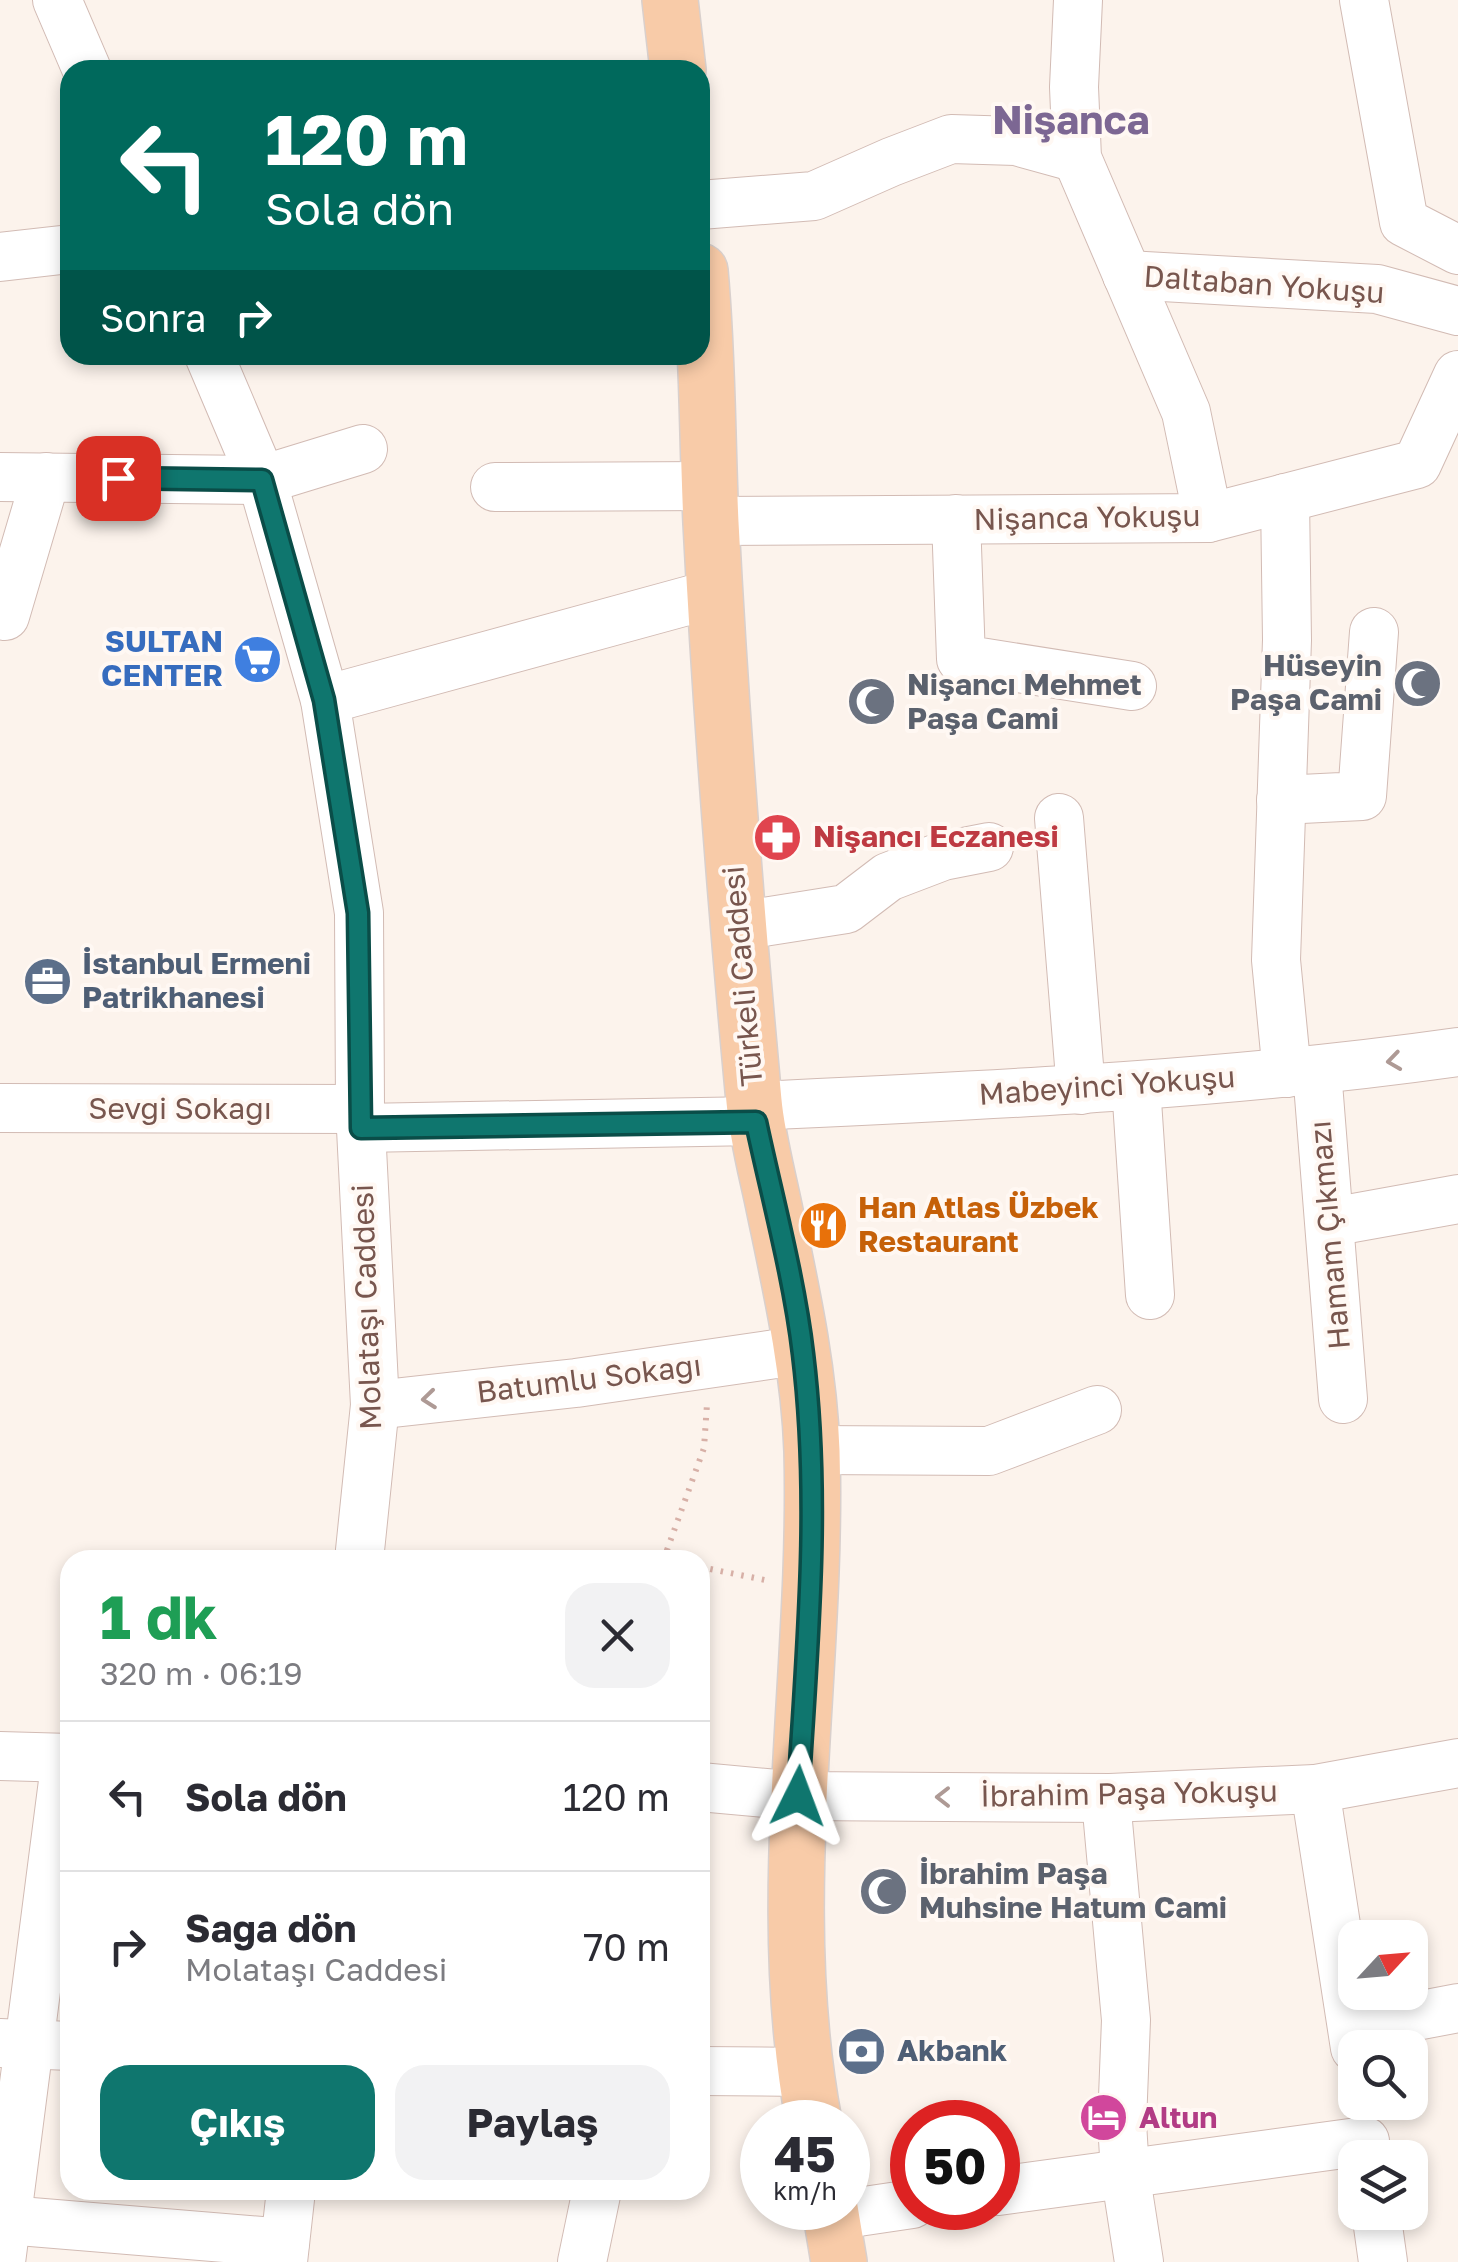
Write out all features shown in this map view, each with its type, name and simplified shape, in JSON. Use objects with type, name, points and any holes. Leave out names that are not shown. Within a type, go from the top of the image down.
[{"type":"main road","points":[[670,0],[677,60]]},
{"type":"main road","name":"Türkeli Caddesi","points":[[704,365],[738,926],[756,1114],[803,1350],[812,1450],[796,1904],[809,2097]]},
{"type":"street","points":[[56,0],[83,60]]},
{"type":"street","points":[[1080,0],[1074,87],[1078,158],[1186,412],[1208,518]]},
{"type":"street","points":[[1364,0],[1404,222],[1458,250]]},
{"type":"street","points":[[710,204],[814,196],[951,139],[1016,141],[1078,158]]},
{"type":"street","points":[[0,257],[60,250]]},
{"type":"street","name":"Daltaban Yokuşu","points":[[1127,274],[1377,289],[1458,310]]},
{"type":"street","name":"Molataşı Caddesi","points":[[213,365],[262,480],[324,700],[358,913],[360,1118],[375,1405],[359,1550]]},
{"type":"street","name":"Nişanca Yokuşu","points":[[495,487],[956,519],[1208,518],[1418,464],[1458,375]]},
{"type":"street","points":[[5,616],[23,477],[262,480],[364,449]]},
{"type":"street","name":"Hamam Çıkmazı","points":[[1285,498],[1287,640],[1276,960],[1311,1071],[1331,1222],[1344,1399]]},
{"type":"street","points":[[956,519],[961,658],[1132,686]]},
{"type":"street","points":[[324,700],[716,594]]},
{"type":"street","points":[[1282,800],[1362,796],[1374,632]]},
{"type":"street","points":[[1059,818],[1080,1090]]},
{"type":"street","points":[[738,926],[846,909],[888,877],[943,856],[989,847]]},
{"type":"street","name":"Mabeyinci Yokuşu","points":[[360,1118],[756,1114],[1311,1071],[1458,1052]]},
{"type":"street","points":[[1136,1086],[1150,1295]]},
{"type":"street","name":"Sevgi Sokağı","points":[[0,1108],[360,1118]]},
{"type":"street","points":[[1331,1222],[1458,1199]]},
{"type":"street","name":"Batumlu Sokağı","points":[[375,1405],[576,1383],[803,1350]]},
{"type":"street","points":[[812,1450],[989,1451],[1097,1410]]},
{"type":"street","points":[[0,1756],[60,1758]]},
{"type":"street","name":"İbrahim Paşa Yokuşu","points":[[710,1788],[798,1796],[1110,1798],[1314,1789],[1458,1764]]},
{"type":"street","points":[[1314,1789],[1353,2030]]},
{"type":"street","points":[[1110,1798],[1106,1800],[1126,2020],[1122,2123],[1125,2172],[1139,2262]]},
{"type":"street","points":[[60,1823],[4,2241],[284,2252],[289,2200]]},
{"type":"street","points":[[1382,2030],[1458,2008]]},
{"type":"street","points":[[710,2073],[809,2097]]},
{"type":"street","points":[[1020,2188],[1365,2134]]},
{"type":"street","points":[[582,2262],[595,2200]]},
{"type":"street","points":[[1379,2230],[1383,2262]]},
{"type":"path","points":[[667,1550],[704,1448],[708,1408],[702,1364]]},
{"type":"path","points":[[710,1568],[810,1590]]},
{"type":"place","name":"SULTAN CENTER","points":[[258,659]]},
{"type":"place","name":"Hüseyin Paşa Cami","points":[[1417,683]]},
{"type":"place","name":"Nişancı Mehmet Paşa Cami","points":[[872,702]]},
{"type":"place","name":"Nişancı Eczanesi","points":[[778,837]]},
{"type":"place","name":"İstanbul Ermeni Patrikhanesi","points":[[47,981]]},
{"type":"place","name":"Han Atlas Üzbek Restaurant","points":[[823,1225]]},
{"type":"place","name":"İbrahim Paşa Muhsine Hatum Cami","points":[[884,1891]]},
{"type":"place","name":"Akbank","points":[[862,2051]]},
{"type":"place","name":"Altun","points":[[1104,2118]]},
{"type":"district","name":"Nişanca","points":[[1071,120]]},
{"type":"route","points":[[118,478],[262,480],[324,700],[358,913],[361,1128],[756,1122],[803,1350],[812,1450],[810,1590],[798,1796]]}]
